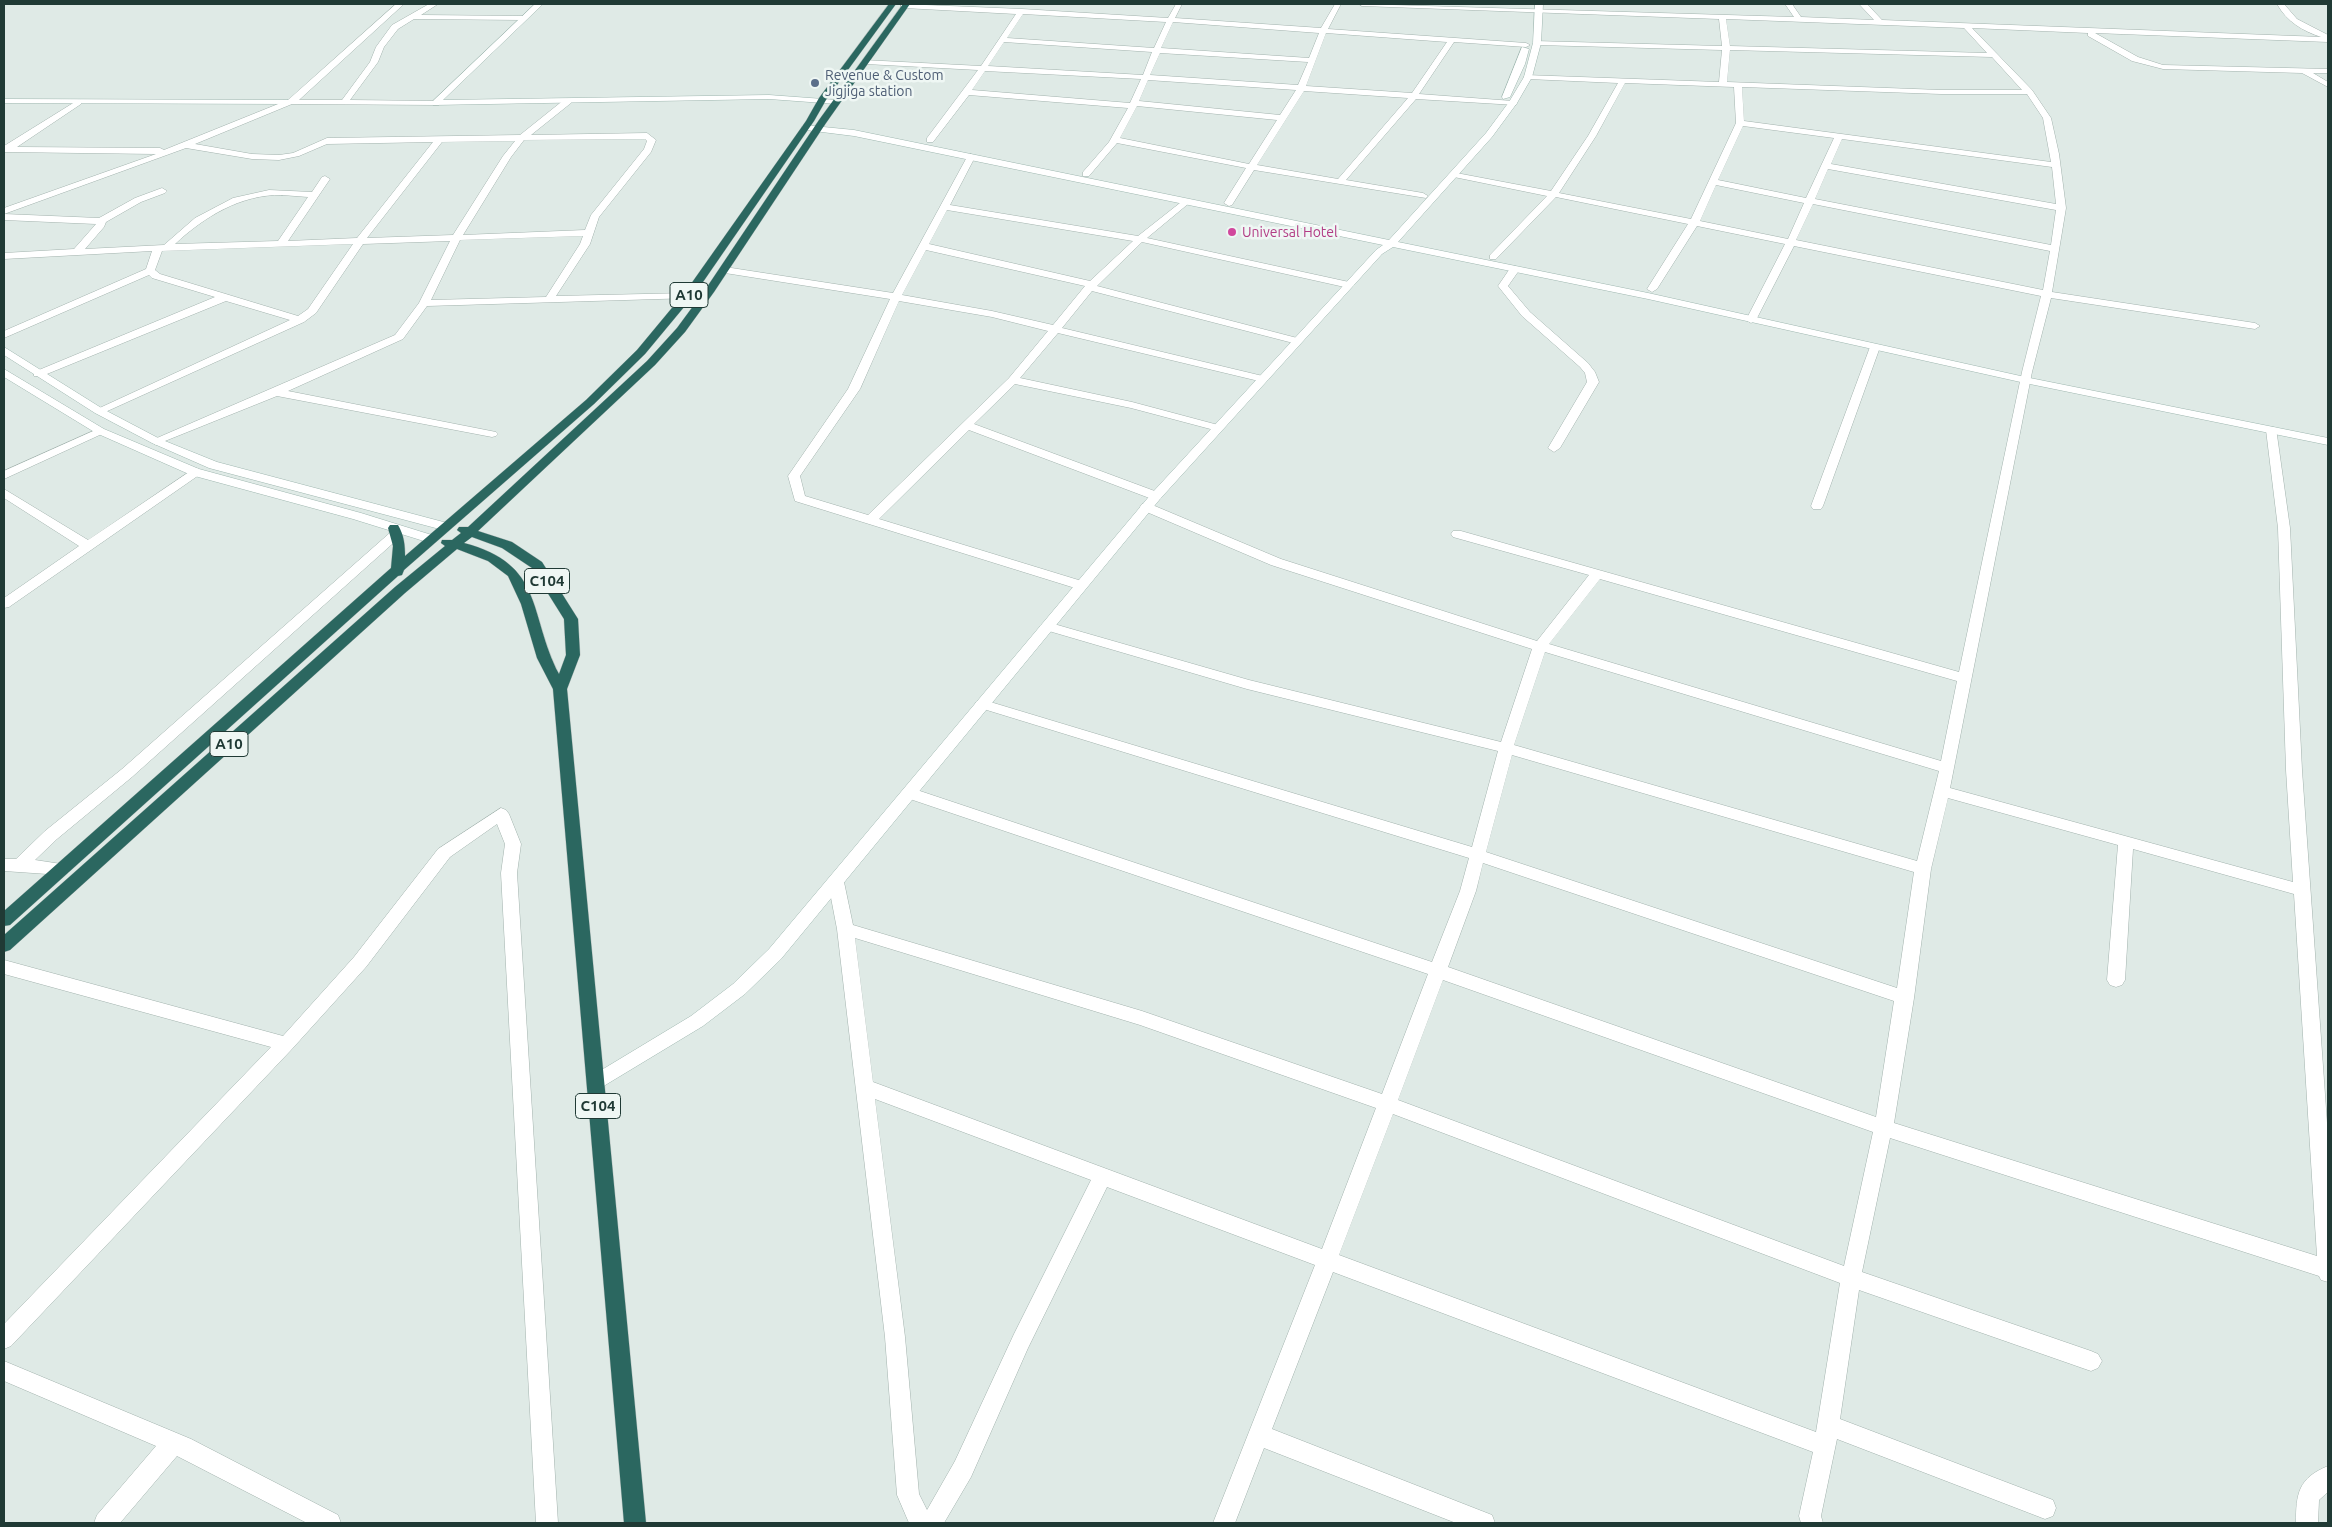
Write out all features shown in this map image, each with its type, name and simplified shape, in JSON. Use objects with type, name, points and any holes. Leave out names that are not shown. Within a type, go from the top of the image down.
[{"type":"highway","name":"A10","points":[[4,945],[393,597],[470,532],[651,363],[681,330],[725,270],[814,125],[822,100],[892,4]]},
{"type":"highway","name":"A10","points":[[4,920],[432,539],[590,402],[646,346],[688,296],[814,125],[837,102],[905,5]]},
{"type":"highway","name":"C104","points":[[447,527],[470,532],[507,545],[537,565],[571,620],[573,655],[560,689]]},
{"type":"highway","points":[[395,531],[399,546],[397,572]]},
{"type":"highway","name":"C104","points":[[432,539],[454,544],[495,560],[512,573],[530,612],[545,660],[560,689],[635,1523]]},
{"type":"street","points":[[4,211],[185,145],[291,102],[400,4]]},
{"type":"street","points":[[344,102],[374,62],[380,47],[395,27],[434,4]]},
{"type":"street","points":[[436,103],[539,4]]},
{"type":"street","points":[[450,103],[551,4]]},
{"type":"street","points":[[1086,174],[1115,140],[1134,104],[1169,20],[1179,4]]},
{"type":"street","points":[[1229,203],[1301,88],[1324,30],[1338,4]]},
{"type":"street","points":[[1362,4],[1716,14],[2087,32],[2328,39]]},
{"type":"street","points":[[1788,4],[1799,19]]},
{"type":"street","points":[[1863,4],[1881,23]]},
{"type":"street","points":[[2281,4],[2283,9],[2296,22],[2328,39]]},
{"type":"street","points":[[905,5],[1169,20],[1526,45]]},
{"type":"street","points":[[1388,242],[1423,196],[1480,134],[1502,103],[1513,84],[1526,45],[1529,8]]},
{"type":"street","points":[[596,1082],[697,1021],[738,989],[775,954],[1146,507],[1388,242],[1489,135],[1513,103],[1528,77],[1537,43],[1539,8]]},
{"type":"street","points":[[930,140],[1022,11]]},
{"type":"street","points":[[1716,14],[1726,48],[1723,84]]},
{"type":"street","points":[[385,17],[524,18]]},
{"type":"street","points":[[1812,1523],[1810,1516],[1826,1436],[1851,1278],[1883,1128],[1905,998],[1923,869],[1942,791],[2026,376],[2047,294],[2061,208],[2056,166],[2047,118],[2028,92],[1966,26]]},
{"type":"street","points":[[2087,32],[2135,59],[2163,67],[2328,70]]},
{"type":"street","points":[[1001,40],[1158,48],[1311,60]]},
{"type":"street","points":[[1340,182],[1414,96],[1452,40]]},
{"type":"street","points":[[1537,43],[1992,55]]},
{"type":"street","points":[[866,62],[1144,77],[1513,103]]},
{"type":"street","points":[[2302,70],[2328,84]]},
{"type":"street","points":[[1528,77],[1932,91],[2028,92]]},
{"type":"street","points":[[1493,257],[1554,194],[1592,136],[1622,80]]},
{"type":"street","points":[[1652,289],[1694,223],[1740,123],[1738,84]]},
{"type":"street","points":[[966,92],[1134,104],[1283,118]]},
{"type":"street","points":[[4,101],[450,103],[769,97],[837,102]]},
{"type":"street","points":[[156,441],[276,392],[399,337],[424,303],[456,239],[507,156],[522,138],[568,101]]},
{"type":"street","points":[[5,149],[78,102]]},
{"type":"street","points":[[1740,123],[2056,166]]},
{"type":"street","points":[[814,125],[930,140],[1229,203],[1388,242],[1493,257],[1652,289],[1875,347],[2328,432]]},
{"type":"street","points":[[814,125],[1185,202],[1753,316],[2328,442]]},
{"type":"street","points":[[185,145],[269,157],[291,156],[318,143],[327,141],[647,136],[652,140],[648,150],[594,217],[589,233],[574,264],[549,300]]},
{"type":"street","points":[[1753,316],[1790,244],[1839,136]]},
{"type":"street","points":[[99,411],[300,320],[312,311],[358,242],[439,140]]},
{"type":"street","points":[[1115,140],[1253,167],[1423,196]]},
{"type":"street","points":[[5,149],[168,151]]},
{"type":"street","points":[[971,157],[896,297],[854,389],[794,476],[799,498],[1080,585]]},
{"type":"street","points":[[1826,166],[2061,208]]},
{"type":"street","points":[[1454,174],[1790,244],[2047,294],[2255,326]]},
{"type":"street","points":[[281,244],[325,179]]},
{"type":"street","points":[[1713,182],[2055,249]]},
{"type":"street","points":[[4,218],[101,221],[138,200],[162,191]]},
{"type":"street","points":[[4,335],[150,271],[162,248],[212,211],[246,196],[264,193],[285,192],[314,195]]},
{"type":"street","points":[[869,521],[1013,380],[1092,286],[1140,239],[1185,202]]},
{"type":"street","points":[[944,207],[1140,239],[1349,285]]},
{"type":"street","points":[[76,253],[101,226],[101,221]]},
{"type":"street","points":[[4,256],[162,248],[589,233]]},
{"type":"street","points":[[923,246],[1001,262],[1298,341]]},
{"type":"street","points":[[1515,269],[1503,286],[1526,314],[1584,365],[1590,372],[1593,382],[1554,448]]},
{"type":"street","points":[[725,270],[992,314],[1263,379]]},
{"type":"street","points":[[150,271],[156,276],[223,298],[300,320]]},
{"type":"street","points":[[424,303],[688,296]]},
{"type":"street","points":[[38,374],[223,298]]},
{"type":"street","points":[[1817,506],[1875,347]]},
{"type":"street","points":[[4,350],[38,374],[99,411],[156,441],[213,465],[447,527]]},
{"type":"street","points":[[4,372],[100,431],[195,472],[395,531],[432,539]]},
{"type":"street","points":[[1013,380],[1132,405],[1218,428]]},
{"type":"street","points":[[276,392],[492,434]]},
{"type":"street","points":[[966,425],[1156,496]]},
{"type":"street","points":[[909,793],[1438,972],[1883,1128],[2327,1271],[2294,770],[2284,528],[2272,430]]},
{"type":"street","points":[[4,475],[100,431]]},
{"type":"street","points":[[4,604],[86,545],[195,472]]},
{"type":"street","points":[[4,492],[86,545]]},
{"type":"street","points":[[1146,507],[1276,562],[1540,646],[1946,768]]},
{"type":"street","points":[[20,865],[51,836],[127,774],[395,531]]},
{"type":"street","points":[[1457,534],[1596,575],[1965,678]]},
{"type":"street","points":[[1224,1523],[1468,891],[1506,748],[1540,646],[1596,575]]},
{"type":"street","points":[[1047,626],[1247,684],[1506,748],[1923,869]]},
{"type":"street","points":[[982,704],[1478,854],[1905,998]]},
{"type":"street","points":[[1942,791],[2302,890]]},
{"type":"street","points":[[4,1340],[286,1044],[360,962],[444,854],[501,814],[513,844],[509,873],[548,1523]]},
{"type":"street","points":[[2116,980],[2126,842]]},
{"type":"street","points":[[4,866],[20,865],[62,869]]},
{"type":"street","points":[[836,882],[845,929],[895,1337],[908,1495],[921,1523]]},
{"type":"street","points":[[845,929],[1142,1018],[1387,1104],[1851,1278],[2091,1361]]},
{"type":"street","points":[[4,967],[286,1044]]},
{"type":"street","points":[[864,1087],[1326,1262],[1826,1436],[2044,1508]]},
{"type":"street","points":[[932,1523],[963,1469],[1021,1341],[1102,1177]]},
{"type":"street","points":[[4,1371],[173,1443],[330,1523]]},
{"type":"street","points":[[1258,1435],[1484,1523]]},
{"type":"street","points":[[105,1523],[173,1443]]},
{"type":"street","points":[[2307,1523],[2308,1495],[2328,1477]]},
{"type":"place","name":"Revenue & Custom Jigjiga station","points":[[815,83]]},
{"type":"place","name":"Universal Hotel","points":[[1232,232]]}]
